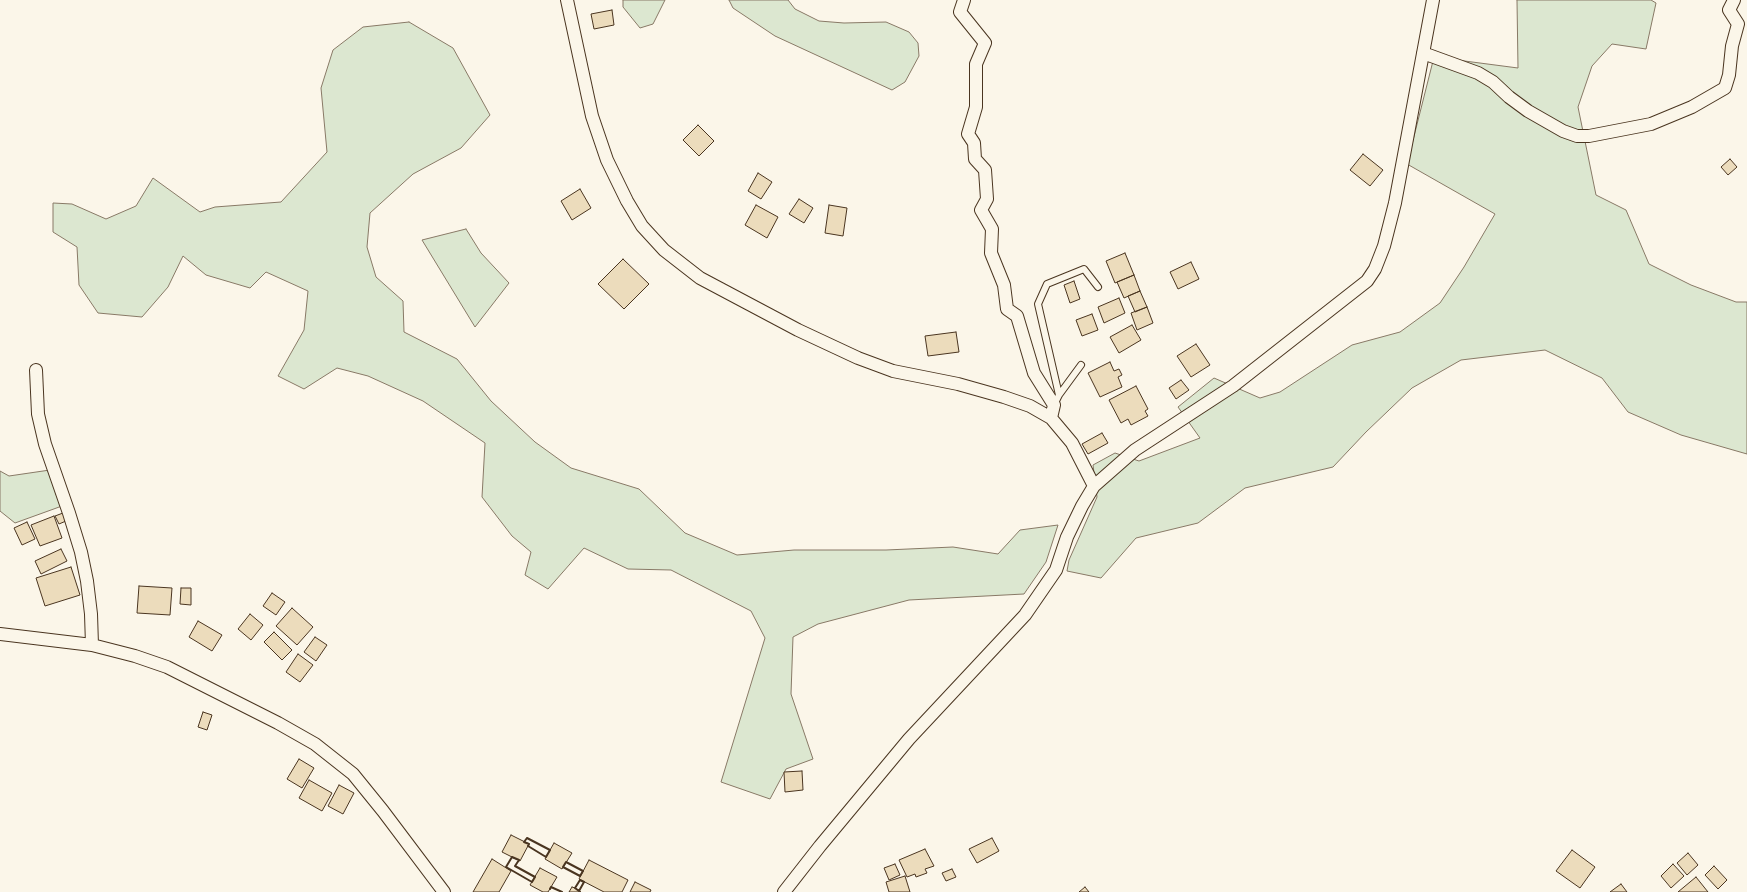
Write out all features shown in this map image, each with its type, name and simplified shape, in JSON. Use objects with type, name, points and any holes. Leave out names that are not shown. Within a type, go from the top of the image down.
[{"type":"street","points":[[567,0],[592,116],[607,160],[627,201],[642,226],[664,250],[700,278],[798,330],[858,358],[893,371],[958,384],[1030,406],[1051,418],[1072,443],[1094,486]]},
{"type":"street","points":[[964,0],[960,12],[985,43],[976,64],[976,107],[968,134],[974,143],[975,160],[985,170],[987,199],[981,210],[992,229],[991,253],[1004,285],[1007,309],[1017,316],[1034,373],[1057,400],[1051,418]]},
{"type":"street","points":[[784,892],[820,846],[909,739],[1025,615],[1056,570],[1073,524],[1094,486],[1135,450],[1233,386],[1367,282],[1375,269],[1384,246],[1395,203],[1433,0]]},
{"type":"street","points":[[1423,53],[1478,73],[1493,82],[1509,97],[1528,111],[1562,131],[1577,136],[1589,136],[1651,124],[1692,107],[1725,88],[1729,75],[1732,46],[1738,24],[1729,10],[1734,0]]},
{"type":"street","points":[[36,370],[38,414],[45,444],[69,513],[87,581],[91,614],[92,645]]},
{"type":"street","points":[[0,634],[92,645],[167,666],[278,722],[316,744],[353,774],[444,892]]},
{"type":"lane","points":[[1057,400],[1038,304],[1047,284],[1084,269],[1098,287]]},
{"type":"lane","points":[[1057,400],[1081,365]]},
{"type":"green space","points":[[623,0],[665,0],[653,24],[640,28],[623,7]]},
{"type":"green space","points":[[729,0],[788,0],[795,9],[819,21],[844,23],[886,22],[909,32],[918,43],[919,56],[905,82],[892,90],[775,36],[733,8]]},
{"type":"green space","points":[[1517,0],[1651,0],[1656,3],[1646,49],[1612,44],[1592,66],[1578,107],[1596,195],[1626,210],[1649,264],[1691,285],[1736,302],[1747,302],[1747,454],[1681,435],[1628,412],[1602,378],[1545,350],[1461,360],[1412,388],[1366,432],[1333,467],[1245,488],[1198,523],[1136,538],[1101,578],[1067,571],[1069,560],[1097,497],[1093,465],[1115,453],[1139,461],[1200,438],[1178,407],[1214,378],[1260,398],[1280,392],[1352,345],[1400,332],[1440,303],[1464,267],[1495,214],[1407,164],[1434,57],[1518,68]]},
{"type":"green space","points":[[409,22],[453,48],[490,115],[461,148],[413,174],[370,213],[367,247],[376,277],[403,301],[404,332],[457,359],[491,401],[535,442],[571,468],[639,489],[685,533],[737,555],[794,550],[886,550],[953,547],[998,554],[1020,530],[1058,525],[1046,562],[1024,594],[909,600],[818,624],[793,637],[791,694],[813,759],[786,769],[770,799],[721,782],[765,638],[751,611],[671,570],[628,569],[584,548],[548,589],[525,575],[531,552],[512,536],[482,497],[485,443],[423,401],[368,376],[337,368],[304,389],[278,376],[304,330],[308,291],[266,272],[250,288],[206,275],[183,256],[168,287],[142,317],[98,313],[79,285],[77,247],[53,232],[53,203],[72,204],[106,219],[136,206],[153,178],[200,212],[215,207],[281,202],[327,152],[321,88],[333,50],[363,27]]},
{"type":"green space","points":[[466,229],[481,253],[509,283],[475,327],[422,240]]},
{"type":"green space","points":[[50,470],[62,506],[15,523],[0,511],[0,471],[9,476]]},
{"type":"building","points":[[612,10],[614,25],[594,29],[591,14]]},
{"type":"building","points":[[698,125],[714,141],[699,156],[683,140]]},
{"type":"building","points":[[1363,154],[1383,170],[1370,186],[1350,170]]},
{"type":"building","points":[[1730,159],[1737,167],[1728,175],[1721,167]]},
{"type":"building","points":[[758,173],[772,182],[761,199],[748,191]]},
{"type":"building","points":[[580,189],[591,208],[572,220],[561,201]]},
{"type":"building","points":[[799,199],[813,208],[804,223],[789,214]]},
{"type":"building","points":[[756,205],[778,217],[767,238],[745,225]]},
{"type":"building","points":[[829,205],[847,208],[843,236],[825,233]]},
{"type":"building","points":[[1125,253],[1134,275],[1115,283],[1106,261]]},
{"type":"building","points":[[623,259],[649,284],[624,309],[598,284]]},
{"type":"building","points":[[1191,262],[1199,279],[1178,289],[1170,272]]},
{"type":"building","points":[[1134,275],[1140,291],[1124,298],[1117,282]]},
{"type":"building","points":[[1074,281],[1080,299],[1070,303],[1064,285]]},
{"type":"building","points":[[1140,291],[1147,307],[1135,312],[1128,296]]},
{"type":"building","points":[[1119,298],[1125,313],[1104,323],[1098,307]]},
{"type":"building","points":[[1147,307],[1153,323],[1137,330],[1131,313]]},
{"type":"building","points":[[1092,314],[1098,330],[1082,336],[1076,320]]},
{"type":"building","points":[[1132,325],[1141,340],[1119,353],[1110,337]]},
{"type":"building","points":[[956,332],[959,352],[928,356],[925,336]]},
{"type":"building","points":[[1196,344],[1210,365],[1191,377],[1177,356]]},
{"type":"building","points":[[1110,362],[1114,371],[1119,369],[1122,375],[1118,377],[1122,387],[1100,397],[1088,373]]},
{"type":"building","points":[[1181,380],[1189,390],[1176,399],[1169,388]]},
{"type":"building","points":[[1136,386],[1148,409],[1145,411],[1148,416],[1131,425],[1128,419],[1121,423],[1109,400]]},
{"type":"building","points":[[1102,433],[1108,443],[1088,454],[1082,444]]},
{"type":"building","points":[[63,513],[66,521],[59,524],[55,516]]},
{"type":"building","points":[[54,516],[62,538],[40,546],[31,525]]},
{"type":"building","points":[[27,522],[35,539],[22,545],[14,528]]},
{"type":"building","points":[[61,549],[67,561],[41,574],[35,561]]},
{"type":"building","points":[[71,567],[80,595],[45,606],[36,578]]},
{"type":"building","points":[[139,586],[172,588],[170,615],[137,613]]},
{"type":"building","points":[[181,588],[191,588],[191,605],[180,604]]},
{"type":"building","points":[[272,593],[285,602],[276,615],[263,606]]},
{"type":"building","points":[[292,608],[313,627],[297,645],[276,626]]},
{"type":"building","points":[[250,614],[263,625],[251,640],[238,629]]},
{"type":"building","points":[[198,621],[222,635],[212,651],[189,637]]},
{"type":"building","points":[[274,632],[292,650],[282,660],[264,642]]},
{"type":"building","points":[[315,637],[327,645],[316,661],[304,652]]},
{"type":"building","points":[[298,654],[313,665],[300,682],[286,672]]},
{"type":"building","points":[[203,712],[212,715],[207,730],[198,727]]},
{"type":"building","points":[[299,759],[314,768],[302,788],[287,779]]},
{"type":"building","points":[[802,771],[803,790],[785,792],[784,772]]},
{"type":"building","points":[[309,780],[332,793],[322,811],[299,798]]},
{"type":"building","points":[[339,785],[354,793],[343,814],[328,806]]},
{"type":"building","points":[[511,835],[529,844],[520,861],[502,852]]},
{"type":"building","points":[[992,838],[999,851],[977,863],[969,849]]},
{"type":"building","points":[[554,843],[572,853],[562,869],[545,859]]},
{"type":"building","points":[[925,849],[934,866],[925,869],[927,873],[916,877],[915,874],[907,877],[899,860]]},
{"type":"building","points":[[1572,850],[1595,867],[1580,888],[1556,871]]},
{"type":"building","points":[[1688,853],[1698,865],[1687,875],[1677,863]]},
{"type":"building","points":[[492,859],[511,871],[499,892],[473,892]]},
{"type":"building","points":[[589,860],[628,880],[622,892],[604,892],[579,879]]},
{"type":"building","points":[[895,864],[900,875],[889,880],[884,868]]},
{"type":"building","points":[[1673,864],[1684,876],[1671,888],[1661,876]]},
{"type":"building","points":[[1714,866],[1727,880],[1718,889],[1705,875]]},
{"type":"building","points":[[540,868],[557,877],[548,892],[543,892],[530,885]]},
{"type":"building","points":[[952,869],[956,877],[946,881],[942,873]]},
{"type":"building","points":[[905,876],[910,892],[889,892],[886,882]]},
{"type":"building","points":[[1696,877],[1708,892],[1678,892]]},
{"type":"building","points":[[635,882],[651,890],[650,892],[630,892]]},
{"type":"building","points":[[1621,884],[1627,892],[1610,892]]},
{"type":"building","points":[[572,887],[575,888],[581,892],[569,892]]},
{"type":"building","points":[[1085,887],[1089,892],[1079,892]]},
{"type":"wall","points":[[527,838],[550,850],[546,857],[528,846],[529,844],[524,842],[527,838]]},
{"type":"wall","points":[[512,857],[519,860],[515,866],[535,877],[532,882],[506,867],[512,857]]},
{"type":"wall","points":[[566,862],[583,871],[580,876],[563,867],[566,862]]},
{"type":"wall","points":[[580,880],[584,882],[579,891],[575,888],[580,880]]},
{"type":"wall","points":[[550,889],[551,887],[562,892]]}]
